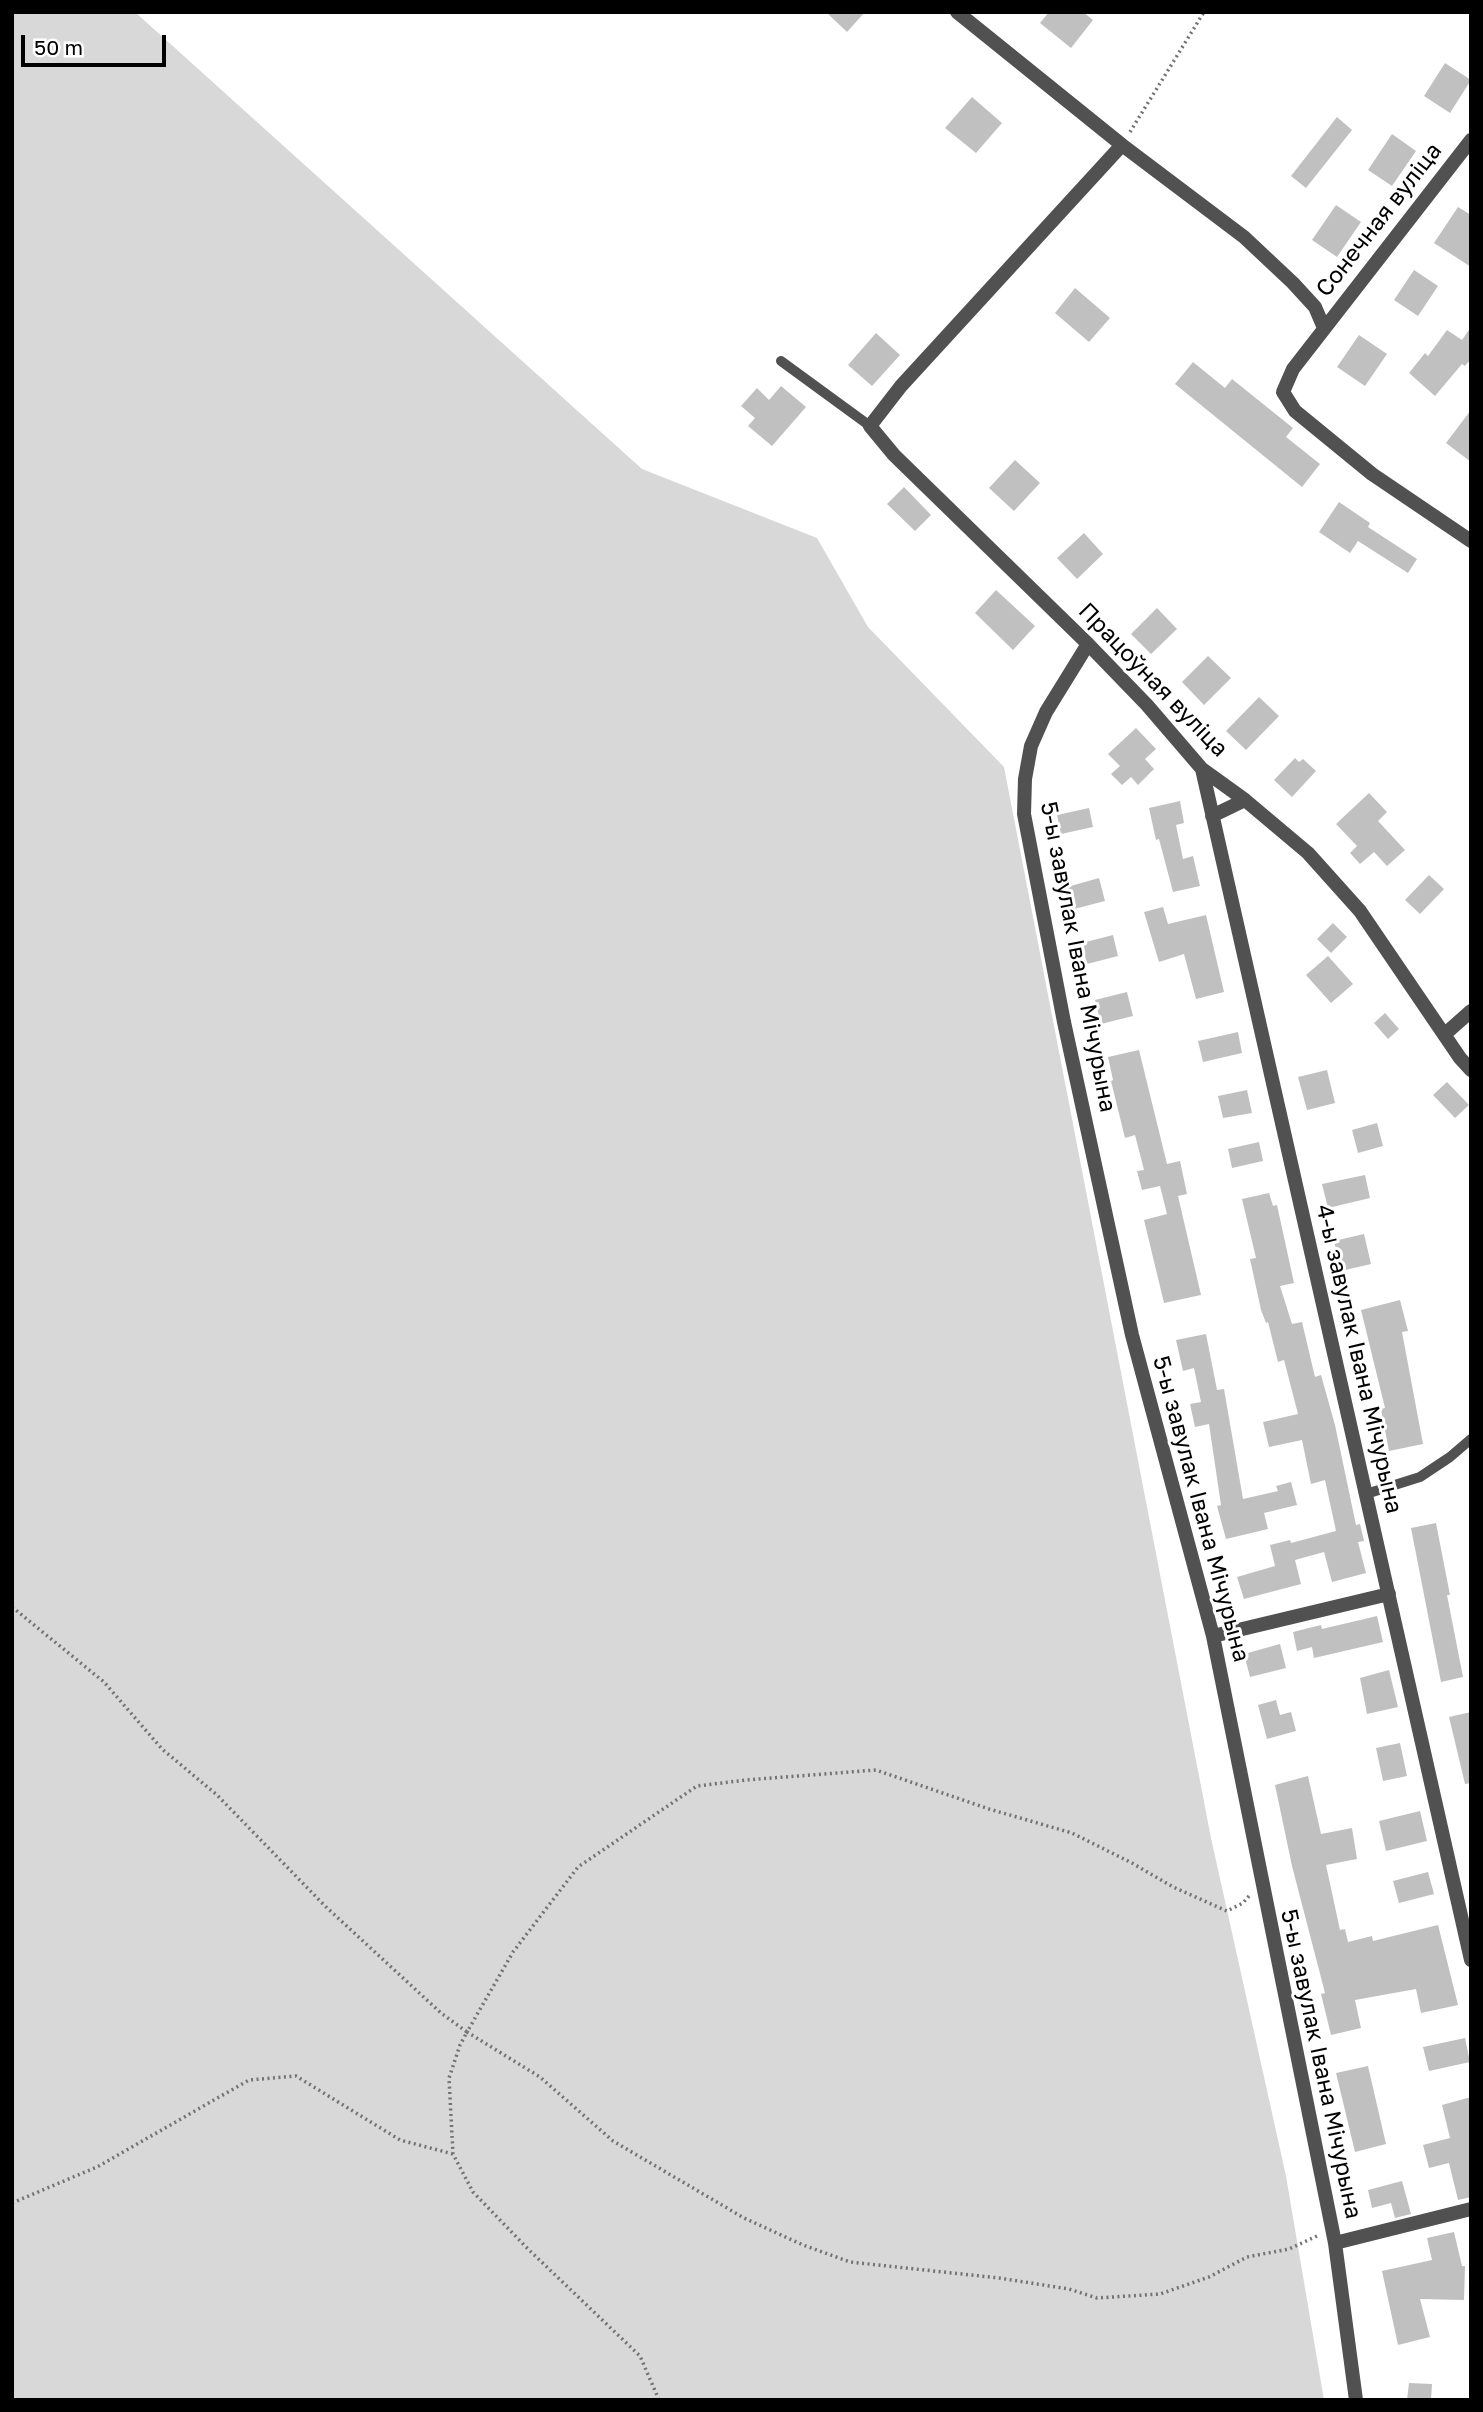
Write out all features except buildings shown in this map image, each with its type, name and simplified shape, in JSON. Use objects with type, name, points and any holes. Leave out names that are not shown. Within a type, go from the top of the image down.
[{"type":"street","points":[[957,12],[1122,145],[1244,237],[1315,307],[1324,328]]},
{"type":"street","name":"Сонечная вуліца","points":[[1471,140],[1293,369],[1283,392],[1295,411],[1372,474],[1471,541]]},
{"type":"street","points":[[870,426],[901,386],[1122,145]]},
{"type":"street","name":"Працоўная вуліца","points":[[870,426],[894,455],[1088,644],[1147,705],[1202,769],[1245,800],[1308,853],[1360,911],[1460,1059],[1471,1070]]},
{"type":"street","name":"5-ы завулак Івана Мічурына","points":[[1088,644],[1046,712],[1031,747],[1025,779],[1024,814],[1064,1022],[1132,1335],[1213,1636],[1333,2236],[1356,2400]]},
{"type":"street","name":"4-ы завулак Івана Мічурына","points":[[1202,769],[1471,1960]]},
{"type":"street","points":[[1212,816],[1245,800]]},
{"type":"street","points":[[1445,1034],[1471,1011]]},
{"type":"street","points":[[1213,1636],[1389,1594]]},
{"type":"street","points":[[1333,2236],[1471,2209]]},
{"type":"lane","points":[[781,361],[870,426]]},
{"type":"lane","points":[[1366,1494],[1420,1477],[1471,1439]]},
{"type":"path","points":[[1122,145],[1202,13]]},
{"type":"path","points":[[12,1607],[104,1682],[162,1749],[217,1795],[325,1906],[441,2013],[540,2077],[613,2141],[744,2218],[803,2245],[850,2262],[999,2278],[1069,2289],[1097,2298],[1160,2294],[1209,2277],[1247,2258],[1333,2236]]},
{"type":"path","points":[[659,2400],[640,2356],[473,2192],[453,2154],[449,2078],[460,2045],[513,1952],[578,1867],[697,1786],[876,1770],[989,1809],[1072,1833],[1173,1887],[1227,1911],[1243,1903],[1261,1881]]},
{"type":"path","points":[[12,2203],[97,2167],[249,2080],[296,2076],[400,2140],[453,2154]]},
{"type":"shaded area","points":[[12,12],[135,12],[642,469],[817,538],[868,627],[1004,767],[1211,1838],[1286,2176],[1324,2400],[12,2400]]}]
